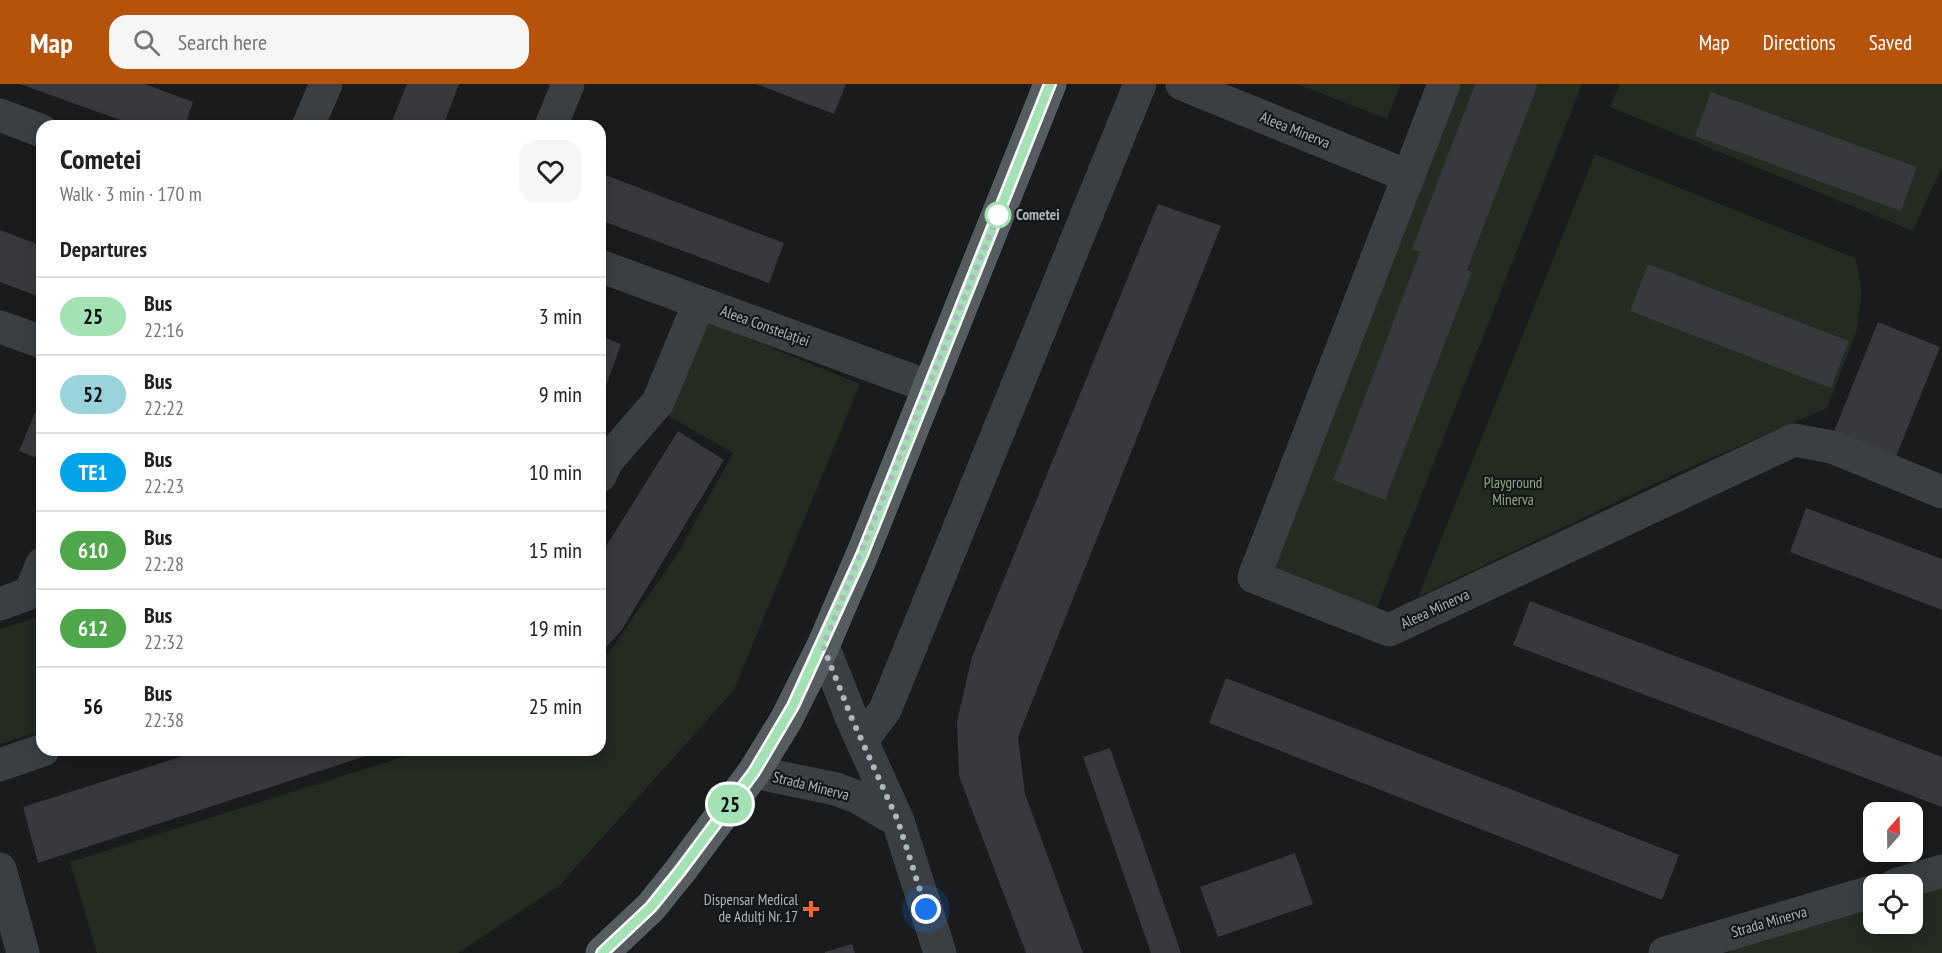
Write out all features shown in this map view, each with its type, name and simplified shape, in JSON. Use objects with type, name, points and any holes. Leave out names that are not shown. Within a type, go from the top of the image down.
[{"type":"main road","points":[[602,953],[651,907],[754,772],[786,720],[823,646],[930,387],[1050,84]]},
{"type":"street","points":[[311,120],[326,84]]},
{"type":"street","points":[[553,120],[568,84]]},
{"type":"street","points":[[862,741],[885,710],[1140,84]]},
{"type":"street","name":"Aleea Minerva","points":[[1182,84],[1408,176]]},
{"type":"street","name":"Aleea Minerva","points":[[1444,84],[1254,577],[1389,630],[1794,440],[1832,447],[1942,492]]},
{"type":"street","points":[[0,115],[36,129]]},
{"type":"street","name":"Aleea Constelației","points":[[606,268],[930,387]]},
{"type":"street","points":[[606,460],[658,402],[699,303]]},
{"type":"street","points":[[0,327],[36,340]]},
{"type":"street","points":[[0,604],[30,593],[36,578]]},
{"type":"street","points":[[823,646],[898,821],[940,953]]},
{"type":"street","points":[[0,765],[36,752]]},
{"type":"street","name":"Strada Minerva","points":[[754,772],[836,789],[857,797],[898,821]]},
{"type":"street","points":[[0,869],[23,953]]},
{"type":"street","points":[[1923,877],[1942,871]]},
{"type":"street","name":"Strada Minerva","points":[[1665,953],[1863,894]]},
{"type":"green space","points":[[1297,84],[1401,84],[1387,119]]},
{"type":"green space","points":[[1457,84],[1582,84],[1377,608],[1268,566]]},
{"type":"green space","points":[[1620,84],[1942,84],[1942,167],[1913,231],[1610,107]]},
{"type":"green space","name":"Playground Minerva","points":[[1595,154],[1855,258],[1862,291],[1856,333],[1827,408],[1677,473],[1418,597]]},
{"type":"green space","points":[[708,322],[860,384],[734,690],[559,886],[458,953],[97,953],[70,862],[406,756],[606,756],[606,656],[678,553],[733,453],[665,414]]},
{"type":"green space","points":[[36,618],[36,733],[0,744],[0,629]]},
{"type":"green space","points":[[1942,884],[1942,953],[1729,953],[1729,951],[1863,908],[1863,934],[1923,934],[1923,890]]},
{"type":"building","points":[[20,84],[145,84],[193,102],[187,120],[120,120]]},
{"type":"building","points":[[407,84],[459,84],[445,120],[392,120]]},
{"type":"building","points":[[756,84],[846,84],[834,114]]},
{"type":"building","points":[[1475,84],[1538,84],[1467,270],[1472,272],[1385,500],[1333,480],[1420,252],[1412,249]]},
{"type":"building","points":[[1711,92],[1917,167],[1901,211],[1695,136]]},
{"type":"building","points":[[606,175],[784,243],[769,283],[606,222]]},
{"type":"building","points":[[1158,204],[1221,226],[1018,737],[1025,794],[1083,953],[1026,953],[959,776],[957,721],[972,657]]},
{"type":"building","points":[[0,230],[36,244],[36,296],[0,282]]},
{"type":"building","points":[[1648,264],[1849,341],[1831,388],[1630,311]]},
{"type":"building","points":[[1878,322],[1940,347],[1895,459],[1833,434]]},
{"type":"building","points":[[606,338],[621,344],[606,386]]},
{"type":"building","points":[[36,410],[36,458],[19,451]]},
{"type":"building","points":[[678,431],[724,460],[621,631],[606,647],[606,546]]},
{"type":"building","points":[[1806,508],[1942,559],[1942,610],[1790,552]]},
{"type":"building","points":[[1530,601],[1942,757],[1942,807],[1513,645]]},
{"type":"building","points":[[1226,678],[1679,855],[1662,900],[1209,723]]},
{"type":"building","points":[[1110,748],[1181,953],[1151,953],[1083,757]]},
{"type":"building","points":[[183,756],[366,756],[38,863],[23,807]]},
{"type":"building","points":[[1295,853],[1313,904],[1218,937],[1200,887]]},
{"type":"building","points":[[852,944],[855,953],[825,953],[825,952]]},
{"type":"bus line","name":"25","points":[[602,953],[651,907],[680,871],[754,772],[786,720],[823,646],[862,555],[1050,84]]},
{"type":"place","name":"Cometei","points":[[998,215]]},
{"type":"place","name":"Dispensar Medical de Adulți Nr. 17","points":[[811,909]]},
{"type":"route","points":[[926,909],[898,821],[852,719],[823,646],[862,555],[1002,205],[998,215]]}]
